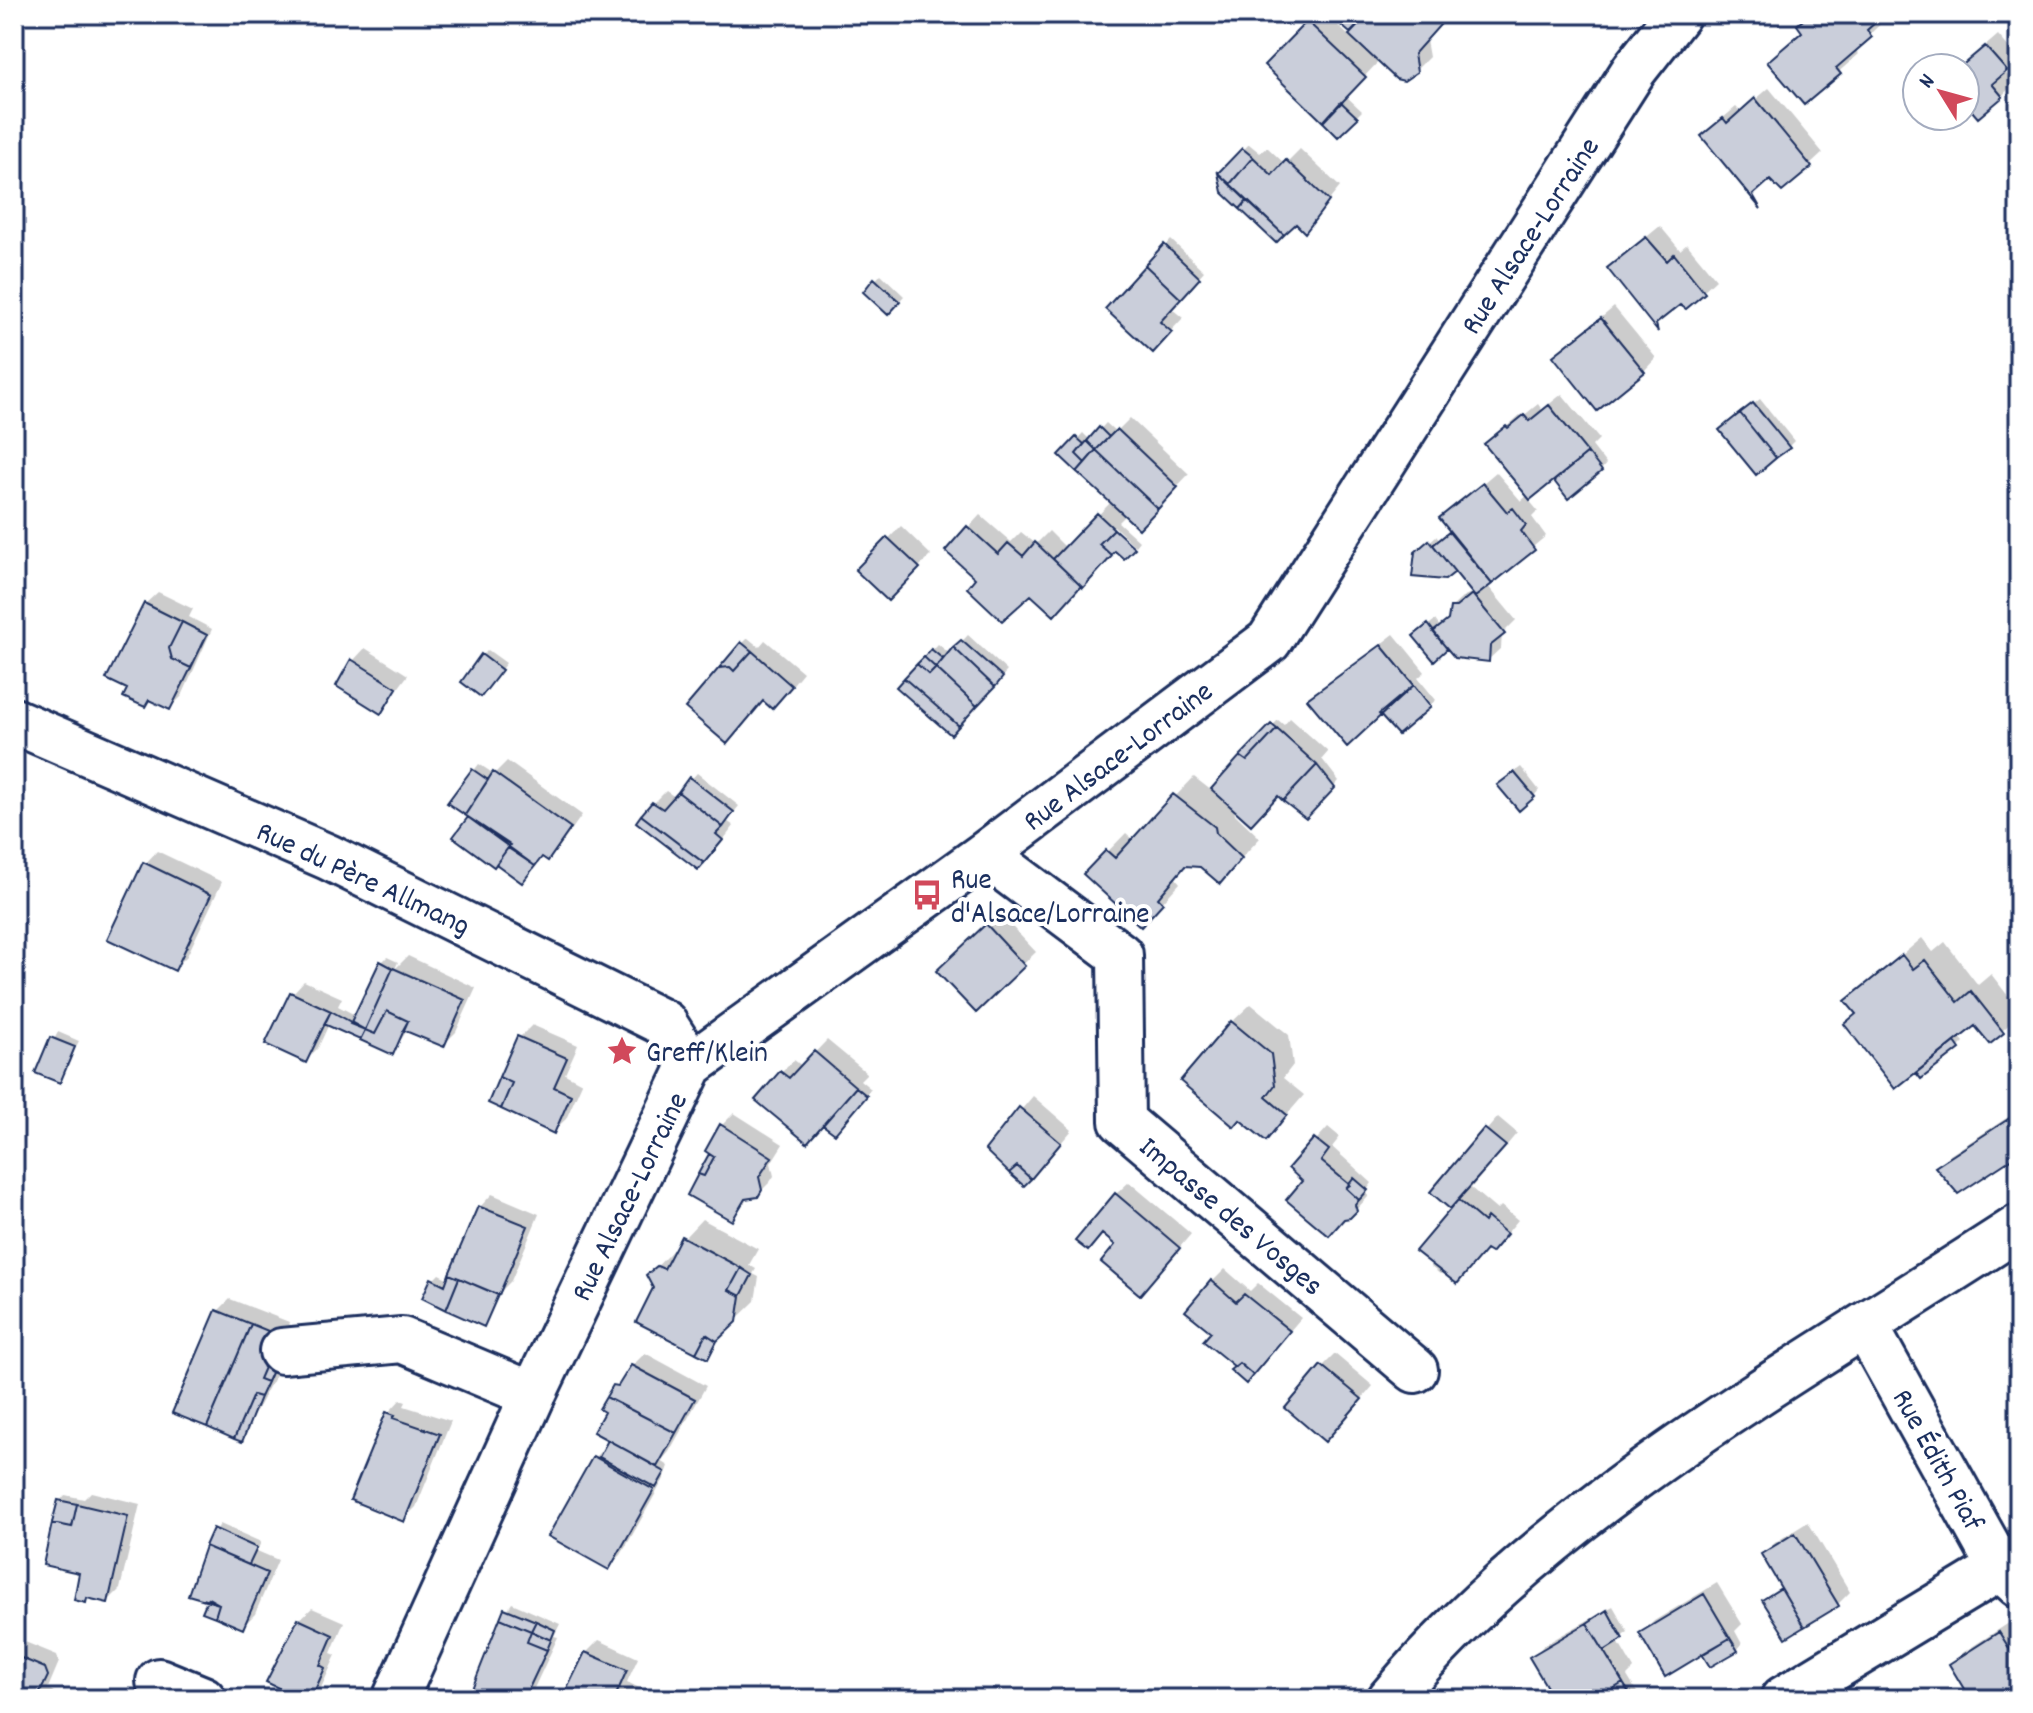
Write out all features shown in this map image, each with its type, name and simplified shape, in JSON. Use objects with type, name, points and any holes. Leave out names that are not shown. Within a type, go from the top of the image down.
[{"type":"street","name":"Rue Alsace-Lorraine","points":[[395,1699],[533,1395],[691,1065],[985,854],[1269,641],[1634,70],[1678,14]]},
{"type":"street","name":"Rue du Père Allmang","points":[[14,721],[328,857],[664,1023],[691,1065]]},
{"type":"street","name":"Impasse des Vosges","points":[[985,854],[1120,955],[1122,1121],[1415,1370]]},
{"type":"street","points":[[1390,1699],[1433,1647],[1552,1543],[1709,1426],[2019,1227]]},
{"type":"street","name":"Rue Édith Piaf","points":[[1866,1327],[2010,1577]]},
{"type":"street","points":[[282,1351],[402,1340],[533,1395]]},
{"type":"street","points":[[1783,1699],[2010,1577]]},
{"type":"street","points":[[159,1681],[203,1699]]},
{"type":"building","points":[[1341,14],[1369,14],[1350,33],[1335,20]]},
{"type":"building","points":[[1369,14],[1448,16],[1414,54],[1417,72],[1404,81],[1396,79],[1349,35]]},
{"type":"building","points":[[1810,14],[1885,14],[1867,30],[1872,37],[1836,68],[1841,74],[1804,105],[1767,62],[1802,32],[1797,25]]},
{"type":"building","points":[[1307,21],[1366,77],[1323,122],[1264,65]]},
{"type":"building","points":[[1985,46],[2007,71],[1992,84],[2003,97],[1981,115],[1981,52],[1978,52]]},
{"type":"building","points":[[1755,98],[1812,167],[1782,192],[1770,180],[1753,195],[1761,209],[1701,136],[1723,118],[1727,123]]},
{"type":"building","points":[[1341,102],[1358,118],[1338,137],[1323,122]]},
{"type":"building","points":[[1242,148],[1253,157],[1230,184],[1218,173]]},
{"type":"building","points":[[1253,157],[1272,175],[1286,160],[1329,201],[1305,233],[1296,224],[1284,235],[1230,184]]},
{"type":"building","points":[[1218,173],[1247,201],[1240,209],[1222,192]]},
{"type":"building","points":[[1247,201],[1284,235],[1276,243],[1240,209]]},
{"type":"building","points":[[1646,237],[1667,261],[1674,254],[1705,293],[1686,309],[1680,305],[1656,324],[1658,332],[1607,268]]},
{"type":"building","points":[[1164,244],[1200,278],[1181,299],[1145,265]]},
{"type":"building","points":[[1145,265],[1181,299],[1160,322],[1172,332],[1153,353],[1105,309]]},
{"type":"building","points":[[874,278],[900,302],[888,315],[863,292]]},
{"type":"building","points":[[1601,318],[1645,372],[1597,411],[1553,356]]},
{"type":"building","points":[[1753,403],[1790,448],[1776,458],[1740,413]]},
{"type":"building","points":[[1549,405],[1588,453],[1530,500],[1484,444],[1524,415],[1529,421]]},
{"type":"building","points":[[1740,413],[1776,458],[1756,475],[1719,430]]},
{"type":"building","points":[[1099,427],[1109,437],[1096,450],[1087,441]]},
{"type":"building","points":[[1117,429],[1178,487],[1158,509],[1096,450]]},
{"type":"building","points":[[1076,437],[1084,444],[1076,454],[1085,463],[1077,472],[1059,455]]},
{"type":"building","points":[[1087,441],[1096,450],[1085,463],[1076,454]]},
{"type":"building","points":[[1096,450],[1158,509],[1139,529],[1077,472]]},
{"type":"building","points":[[1588,453],[1602,471],[1568,499],[1554,481]]},
{"type":"building","points":[[1483,483],[1507,512],[1513,508],[1526,525],[1521,531],[1535,550],[1492,584],[1439,518]]},
{"type":"building","points":[[1097,513],[1114,529],[1099,544],[1112,556],[1083,588],[1053,559]]},
{"type":"building","points":[[967,526],[998,554],[1008,543],[1023,556],[1035,542],[1081,586],[1054,616],[1031,595],[1002,621],[967,588],[975,578],[945,551]]},
{"type":"building","points":[[1114,529],[1135,548],[1124,559],[1115,551],[1111,555],[1099,544]]},
{"type":"building","points":[[1449,532],[1492,584],[1475,597],[1433,545]]},
{"type":"building","points":[[887,537],[920,568],[888,601],[855,570]]},
{"type":"building","points":[[1429,540],[1455,572],[1445,580],[1412,577],[1415,552]]},
{"type":"building","points":[[1472,594],[1505,634],[1490,646],[1489,662],[1455,658],[1433,632],[1448,620],[1450,607],[1456,607]]},
{"type":"building","points":[[144,603],[182,622],[169,648],[172,659],[191,668],[170,710],[149,700],[145,707],[123,697],[127,689],[106,679]]},
{"type":"building","points":[[182,622],[207,635],[191,668],[172,659],[169,648]]},
{"type":"building","points":[[1428,624],[1447,649],[1434,661],[1413,636]]},
{"type":"building","points":[[961,640],[1003,677],[995,687],[953,647]]},
{"type":"building","points":[[741,642],[752,651],[734,671],[730,667],[719,668]]},
{"type":"building","points":[[1381,645],[1414,685],[1347,747],[1307,699]]},
{"type":"building","points":[[953,647],[995,687],[977,706],[936,668]]},
{"type":"building","points":[[931,649],[943,659],[936,668],[924,657]]},
{"type":"building","points":[[752,651],[792,686],[772,709],[763,701],[727,744],[685,708],[719,668],[730,667],[734,671]]},
{"type":"building","points":[[481,654],[502,670],[481,697],[461,682]]},
{"type":"building","points":[[924,657],[936,668],[929,675],[917,664]]},
{"type":"building","points":[[351,659],[397,688],[381,714],[336,686]]},
{"type":"building","points":[[917,664],[929,675],[936,668],[977,706],[959,726],[904,678]]},
{"type":"building","points":[[904,678],[959,726],[951,735],[896,687]]},
{"type":"building","points":[[1414,685],[1431,707],[1398,735],[1379,714]]},
{"type":"building","points":[[1271,724],[1277,729],[1247,761],[1240,756]]},
{"type":"building","points":[[1277,729],[1317,765],[1283,801],[1278,796],[1251,825],[1211,789],[1240,756],[1247,761]]},
{"type":"building","points":[[1317,765],[1335,788],[1306,819],[1283,801]]},
{"type":"building","points":[[472,769],[488,780],[465,815],[447,803]]},
{"type":"building","points":[[493,772],[571,828],[548,861],[542,857],[535,866],[465,815]]},
{"type":"building","points":[[1514,772],[1535,797],[1519,811],[1497,785]]},
{"type":"building","points":[[689,777],[734,812],[723,827],[678,792]]},
{"type":"building","points":[[678,792],[723,827],[716,834],[723,840],[704,863],[641,815],[652,802],[663,809]]},
{"type":"building","points":[[1173,794],[1215,827],[1216,833],[1242,858],[1220,884],[1200,867],[1185,866],[1158,898],[1163,903],[1141,927],[1083,874],[1106,850],[1115,858]]},
{"type":"building","points":[[641,815],[704,863],[698,870],[636,822]]},
{"type":"building","points":[[468,817],[510,845],[494,867],[453,837]]},
{"type":"building","points":[[508,848],[535,866],[522,883],[496,864]]},
{"type":"building","points":[[143,862],[211,895],[175,971],[107,939]]},
{"type":"building","points":[[986,924],[1025,966],[976,1013],[936,971]]},
{"type":"building","points":[[1902,955],[1913,969],[1925,960],[1958,1002],[1971,991],[2004,1033],[1990,1044],[1975,1026],[1895,1089],[1844,1024],[1856,1014],[1845,1001]]},
{"type":"building","points":[[380,961],[393,968],[365,1030],[350,1024]]},
{"type":"building","points":[[393,968],[465,1000],[444,1047],[403,1030],[408,1021],[387,1011],[375,1034],[365,1030]]},
{"type":"building","points":[[290,992],[331,1011],[306,1063],[265,1044]]},
{"type":"building","points":[[331,1011],[365,1030],[360,1040],[324,1024]]},
{"type":"building","points":[[387,1011],[408,1021],[393,1055],[360,1040],[365,1030],[375,1034]]},
{"type":"building","points":[[1231,1021],[1271,1054],[1275,1085],[1266,1097],[1287,1115],[1266,1141],[1240,1120],[1234,1127],[1180,1081]]},
{"type":"building","points":[[517,1036],[567,1058],[554,1087],[571,1095],[554,1134],[501,1109],[512,1083],[499,1077]]},
{"type":"building","points":[[50,1037],[75,1047],[60,1083],[35,1073]]},
{"type":"building","points":[[1955,1042],[1960,1049],[1921,1079],[1916,1073]]},
{"type":"building","points":[[814,1051],[856,1087],[807,1143],[755,1100],[780,1071],[789,1078]]},
{"type":"building","points":[[499,1077],[512,1083],[501,1109],[488,1103]]},
{"type":"building","points":[[856,1087],[867,1096],[835,1134],[823,1125]]},
{"type":"building","points":[[1019,1107],[1061,1143],[1031,1179],[1017,1166],[1009,1173],[985,1150]]},
{"type":"building","points":[[2019,1112],[2019,1154],[1958,1194],[1935,1167]]},
{"type":"building","points":[[720,1124],[772,1157],[759,1177],[762,1190],[758,1197],[745,1199],[732,1221],[687,1195],[698,1174],[704,1176],[714,1157],[705,1151]]},
{"type":"building","points":[[1484,1128],[1506,1146],[1450,1209],[1430,1192]]},
{"type":"building","points":[[1314,1138],[1329,1150],[1321,1161],[1350,1185],[1346,1188],[1359,1200],[1355,1205],[1357,1211],[1344,1219],[1329,1236],[1286,1200],[1302,1181],[1288,1168]]},
{"type":"building","points":[[709,1154],[714,1157],[704,1176],[698,1174]]},
{"type":"building","points":[[1017,1166],[1031,1179],[1024,1186],[1009,1173]]},
{"type":"building","points":[[1354,1178],[1368,1190],[1359,1200],[1346,1188]]},
{"type":"building","points":[[1115,1193],[1180,1248],[1140,1295],[1101,1262],[1115,1245],[1102,1234],[1088,1251],[1075,1241]]},
{"type":"building","points":[[1458,1200],[1484,1222],[1487,1217],[1507,1234],[1491,1253],[1486,1250],[1457,1284],[1415,1251]]},
{"type":"building","points":[[478,1206],[528,1226],[499,1295],[449,1274]]},
{"type":"building","points":[[681,1236],[741,1268],[729,1290],[741,1296],[737,1322],[717,1341],[706,1334],[696,1353],[636,1322],[653,1288],[646,1275],[657,1266],[664,1269]]},
{"type":"building","points":[[741,1268],[752,1275],[741,1296],[729,1290]]},
{"type":"building","points":[[449,1274],[459,1278],[446,1310],[422,1298],[431,1278],[445,1285]]},
{"type":"building","points":[[459,1278],[498,1295],[484,1327],[446,1310]]},
{"type":"building","points":[[1211,1280],[1236,1302],[1244,1294],[1290,1331],[1253,1375],[1239,1363],[1235,1367],[1203,1341],[1211,1332],[1185,1311]]},
{"type":"building","points":[[216,1310],[251,1324],[207,1427],[172,1413]]},
{"type":"building","points":[[251,1324],[278,1335],[259,1379],[267,1382],[260,1397],[253,1395],[234,1439],[207,1427]]},
{"type":"building","points":[[706,1334],[717,1341],[708,1359],[696,1353]]},
{"type":"building","points":[[278,1335],[286,1338],[267,1382],[259,1379]]},
{"type":"building","points":[[1239,1363],[1253,1375],[1246,1384],[1230,1370]]},
{"type":"building","points":[[631,1365],[695,1399],[676,1433],[606,1397],[613,1385],[618,1386]]},
{"type":"building","points":[[1321,1365],[1362,1399],[1325,1442],[1285,1408]]},
{"type":"building","points":[[253,1395],[260,1397],[242,1442],[234,1439]]},
{"type":"building","points":[[606,1397],[676,1433],[657,1467],[593,1432],[604,1412],[599,1409]]},
{"type":"building","points":[[386,1412],[395,1415],[393,1418],[440,1434],[404,1522],[350,1500]]},
{"type":"building","points":[[608,1440],[665,1472],[656,1488],[599,1457]]},
{"type":"building","points":[[593,1456],[654,1490],[609,1570],[548,1536]]},
{"type":"building","points":[[58,1500],[77,1504],[72,1527],[52,1523]]},
{"type":"building","points":[[77,1504],[128,1516],[108,1603],[87,1598],[86,1603],[74,1600],[79,1573],[43,1565],[52,1523],[72,1527]]},
{"type":"building","points":[[213,1528],[257,1548],[249,1565],[205,1546]]},
{"type":"building","points":[[1795,1533],[1839,1606],[1804,1627],[1761,1554]]},
{"type":"building","points":[[205,1546],[267,1573],[243,1629],[215,1617],[219,1604],[188,1595]]},
{"type":"building","points":[[1781,1588],[1804,1627],[1786,1638],[1762,1600]]},
{"type":"building","points":[[1704,1594],[1730,1638],[1665,1677],[1639,1633]]},
{"type":"building","points":[[208,1598],[219,1604],[215,1617],[202,1612]]},
{"type":"building","points":[[504,1608],[536,1621],[531,1631],[500,1618]]},
{"type":"building","points":[[1607,1610],[1623,1639],[1604,1651],[1587,1623]]},
{"type":"building","points":[[500,1618],[531,1631],[527,1642],[547,1650],[524,1699],[468,1699]]},
{"type":"building","points":[[298,1619],[333,1635],[320,1665],[325,1668],[311,1699],[301,1699],[266,1682]]},
{"type":"building","points":[[536,1621],[555,1630],[551,1640],[531,1631]]},
{"type":"building","points":[[1587,1623],[1623,1683],[1596,1699],[1554,1699],[1529,1657]]},
{"type":"building","points":[[531,1631],[551,1640],[547,1650],[527,1642]]},
{"type":"building","points":[[1999,1632],[2019,1664],[2019,1685],[1997,1699],[1970,1699],[1949,1664]]},
{"type":"building","points":[[1730,1638],[1738,1651],[1710,1667],[1702,1654]]},
{"type":"building","points":[[585,1652],[627,1670],[616,1695],[625,1699],[562,1699]]},
{"type":"building","points":[[14,1655],[45,1668],[48,1676],[37,1699],[14,1699]]},
{"type":"building","points":[[1623,1683],[1633,1699],[1596,1699]]},
{"type":"place","name":"Rue d'Alsace/Lorraine","points":[[927,895]]},
{"type":"place","name":"Greff/Klein","points":[[622,1051]]}]
